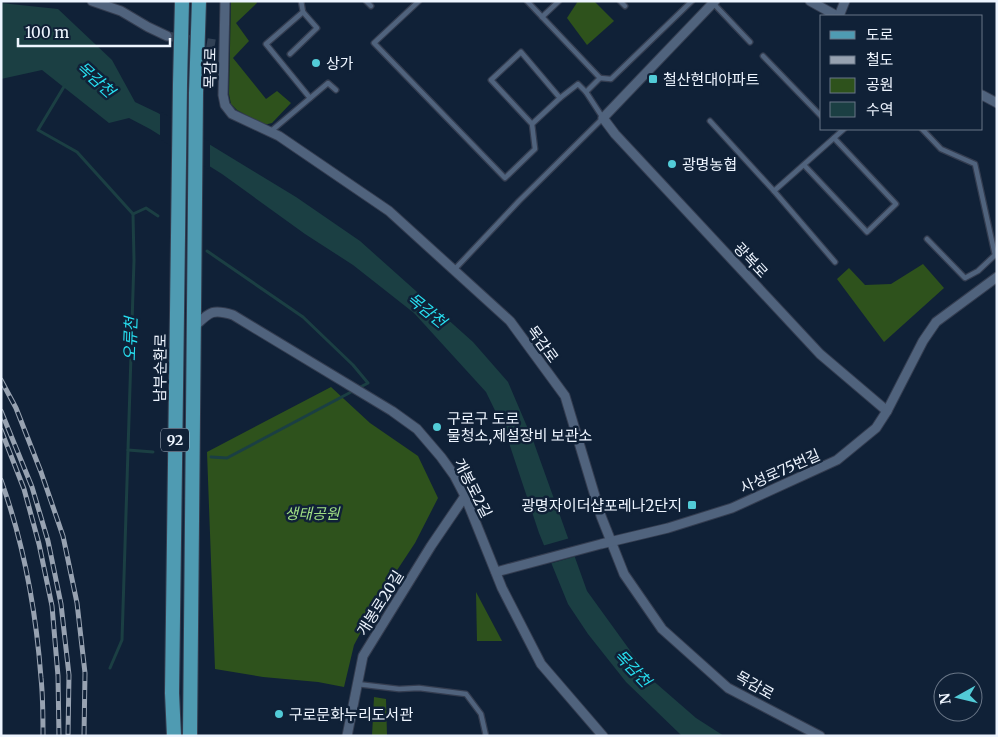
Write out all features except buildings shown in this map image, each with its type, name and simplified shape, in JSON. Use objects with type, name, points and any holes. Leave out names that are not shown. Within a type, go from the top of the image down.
[{"type":"main road","name":"남부순환로","points":[[174,736],[172,693],[182,1]]},
{"type":"main road","name":"92","points":[[190,736],[196,93],[199,1]]},
{"type":"main road","points":[[190,688],[196,736]]},
{"type":"main road","points":[[168,736],[172,693]]},
{"type":"street","points":[[92,1],[122,11],[148,27],[168,36]]},
{"type":"street","name":"목감로","points":[[225,1],[220,45],[225,106],[232,114],[279,136],[389,211],[510,322],[565,396],[601,516],[624,574],[662,629],[728,688],[820,736]]},
{"type":"street","points":[[810,1],[836,15]]},
{"type":"street","points":[[838,15],[845,1]]},
{"type":"street","points":[[604,118],[714,2]]},
{"type":"street","points":[[983,96],[997,103]]},
{"type":"street","name":"광복로","points":[[604,118],[615,134],[820,354],[887,411]]},
{"type":"street","name":"사성로75번길","points":[[496,572],[668,528],[732,508],[837,460],[876,428],[887,411],[922,341],[936,322],[997,277]]},
{"type":"street","name":"개봉로2길","points":[[194,327],[212,312],[223,312],[233,315],[392,411],[417,429],[454,475],[465,496],[502,588],[541,664],[603,736]]},
{"type":"street","name":"개봉로20길","points":[[347,736],[363,656],[431,546],[465,496]]},
{"type":"lane","points":[[290,54],[317,28],[302,12],[301,1]]},
{"type":"lane","points":[[366,1],[370,6]]},
{"type":"lane","points":[[418,1],[374,43],[504,178],[536,149],[532,124],[491,80],[521,52],[560,98]]},
{"type":"lane","points":[[527,1],[600,78],[611,80],[692,1]]},
{"type":"lane","points":[[542,17],[559,1]]},
{"type":"lane","points":[[620,1],[625,6]]},
{"type":"lane","points":[[714,2],[750,42]]},
{"type":"lane","points":[[302,12],[266,44],[310,98]]},
{"type":"lane","points":[[763,56],[820,115]]},
{"type":"lane","points":[[586,92],[600,78]]},
{"type":"lane","points":[[270,132],[328,83],[336,90]]},
{"type":"lane","points":[[454,270],[519,201],[604,118],[578,84],[532,124]]},
{"type":"lane","points":[[710,121],[835,262]]},
{"type":"lane","points":[[804,165],[867,232],[896,204],[836,136],[833,130]]},
{"type":"lane","points":[[774,191],[843,130]]},
{"type":"lane","points":[[923,130],[941,149],[975,164],[996,255],[978,271],[964,278],[927,239]]},
{"type":"lane","points":[[357,684],[399,689],[419,688],[466,694],[481,714],[486,736]]},
{"type":"green space","points":[[231,1],[256,1],[257,3],[236,23],[249,41],[233,58],[266,99],[277,91],[291,103],[272,123],[264,125],[237,110],[231,104],[229,94]]},
{"type":"green space","points":[[578,1],[594,1],[614,21],[587,45],[567,18]]},
{"type":"green space","points":[[923,264],[944,288],[884,342],[837,279],[849,268],[865,285],[891,284]]},
{"type":"green space","name":"생태공원","points":[[331,387],[370,423],[418,456],[438,498],[415,543],[380,596],[354,645],[344,687],[215,669],[207,452]]},
{"type":"green space","points":[[476,592],[502,641],[477,641]]},
{"type":"green space","points":[[374,697],[386,699],[387,736],[372,736]]},
{"type":"water","name":"목감천","points":[[1,3],[58,9],[112,60],[135,102],[158,113],[296,197],[360,241],[473,342],[508,382],[534,443],[587,591],[650,678],[696,718],[724,736],[682,736],[626,682],[588,634],[568,604],[539,533],[505,431],[486,392],[414,313],[353,265],[305,234],[222,174],[150,129],[129,118],[109,123],[42,70],[1,79]]},
{"type":"pier","points":[[160,111],[210,142],[210,170],[160,139]]},
{"type":"pier","points":[[570,538],[577,556],[549,564],[542,546]]},
{"type":"waterway","name":"오류천","points":[[65,85],[38,130],[77,152],[133,214],[134,260],[122,640],[110,668]]},
{"type":"waterway","points":[[133,214],[146,208],[158,216]]},
{"type":"waterway","points":[[207,251],[303,317],[353,365],[368,383],[227,458],[211,457]]},
{"type":"waterway","points":[[128,450],[153,452]]},
{"type":"tunnel","points":[[167,36],[215,44]]},
{"type":"railway","points":[[1,380],[16,408],[63,536],[77,603],[85,673],[84,736]]},
{"type":"railway","points":[[1,411],[32,487],[48,541],[61,604],[69,675],[68,736]]},
{"type":"railway","points":[[1,430],[24,489],[39,544],[52,606],[58,676],[59,736]]},
{"type":"railway","points":[[1,480],[28,578],[39,653],[43,736]]},
{"type":"place","name":"상가","points":[[316,63]]},
{"type":"place","name":"철산현대아파트","points":[[653,79]]},
{"type":"place","name":"광명농협","points":[[672,164]]},
{"type":"place","name":"구로구 도로 물청소,제설장비 보관소","points":[[437,427]]},
{"type":"place","name":"광명자이더샵포레나2단지","points":[[692,505]]},
{"type":"place","name":"구로문화누리도서관","points":[[279,714]]}]
